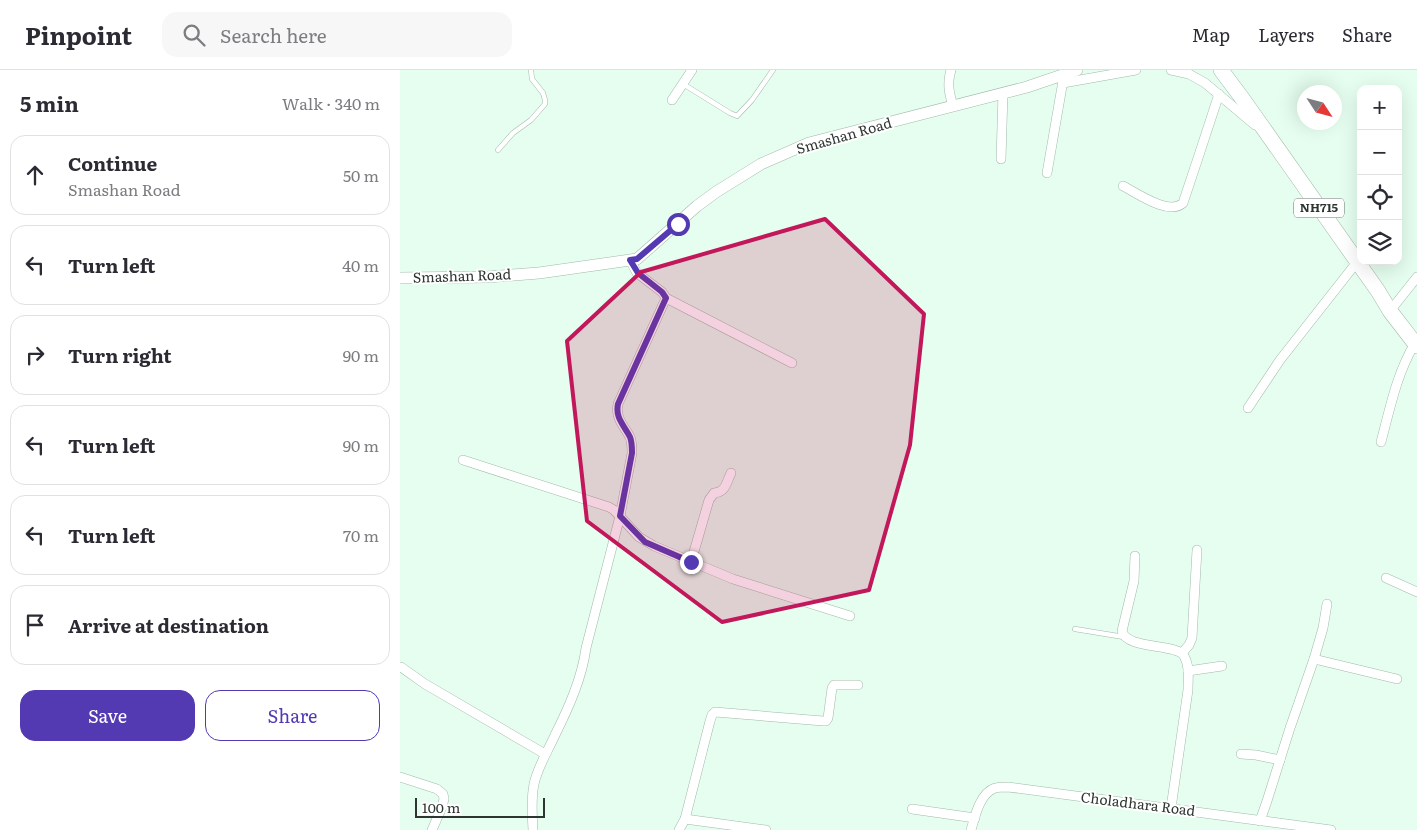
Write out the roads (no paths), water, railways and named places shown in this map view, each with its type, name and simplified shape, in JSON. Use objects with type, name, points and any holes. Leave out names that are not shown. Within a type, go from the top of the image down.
[{"type":"highway","name":"NH715","points":[[1221,70],[1357,262]]},
{"type":"highway","name":"NH715","points":[[1359,265],[1390,312],[1416,344]]},
{"type":"street","points":[[672,100],[692,70]]},
{"type":"street","points":[[951,70],[948,78],[948,87],[953,106]]},
{"type":"street","name":"Smashan Road","points":[[400,278],[487,277],[539,273],[637,259],[697,206],[761,164],[810,143],[1064,79],[1077,70]]},
{"type":"street","points":[[1046,173],[1064,79],[1136,70]]},
{"type":"street","points":[[1171,70],[1180,71],[1198,78],[1268,136]]},
{"type":"street","points":[[1000,159],[1003,94]]},
{"type":"street","points":[[1123,186],[1168,207],[1179,206],[1183,203],[1219,94]]},
{"type":"street","points":[[630,260],[638,273],[662,292],[666,298],[792,363]]},
{"type":"street","points":[[1248,408],[1280,360],[1357,262]]},
{"type":"street","points":[[1390,312],[1417,277]]},
{"type":"street","points":[[532,830],[534,783],[584,666],[586,648],[620,516],[632,444],[617,416],[616,410],[666,298]]},
{"type":"street","points":[[1381,442],[1398,379],[1408,355],[1416,344]]},
{"type":"street","points":[[463,460],[610,507],[645,542],[733,579],[850,616]]},
{"type":"street","points":[[691,562],[709,500],[714,493],[720,492],[724,488],[731,473]]},
{"type":"street","points":[[1182,653],[1192,638],[1197,550]]},
{"type":"street","points":[[1136,556],[1134,582],[1122,631],[1124,637],[1136,642],[1182,653],[1185,656],[1188,671],[1188,690],[1171,808]]},
{"type":"street","points":[[1386,578],[1417,592]]},
{"type":"street","points":[[1260,821],[1314,659],[1328,604]]},
{"type":"street","points":[[1314,659],[1397,679]]},
{"type":"street","points":[[1188,671],[1222,666]]},
{"type":"street","points":[[401,667],[425,684],[545,754]]},
{"type":"street","points":[[679,830],[685,819],[710,721],[715,712],[823,722],[828,718],[834,685],[858,685]]},
{"type":"street","points":[[1241,754],[1280,760]]},
{"type":"street","points":[[400,777],[437,789],[443,794],[442,807],[432,830]]},
{"type":"street","name":"Choladhara Road","points":[[971,830],[982,800],[994,788],[1008,787],[1331,830]]},
{"type":"street","points":[[912,809],[975,818]]},
{"type":"street","points":[[685,819],[766,830]]},
{"type":"lane","points":[[498,150],[513,133],[531,120],[545,104],[543,93],[532,79],[531,70]]},
{"type":"lane","points":[[683,84],[737,116],[752,100],[773,70]]},
{"type":"lane","points":[[1075,629],[1124,637]]}]
